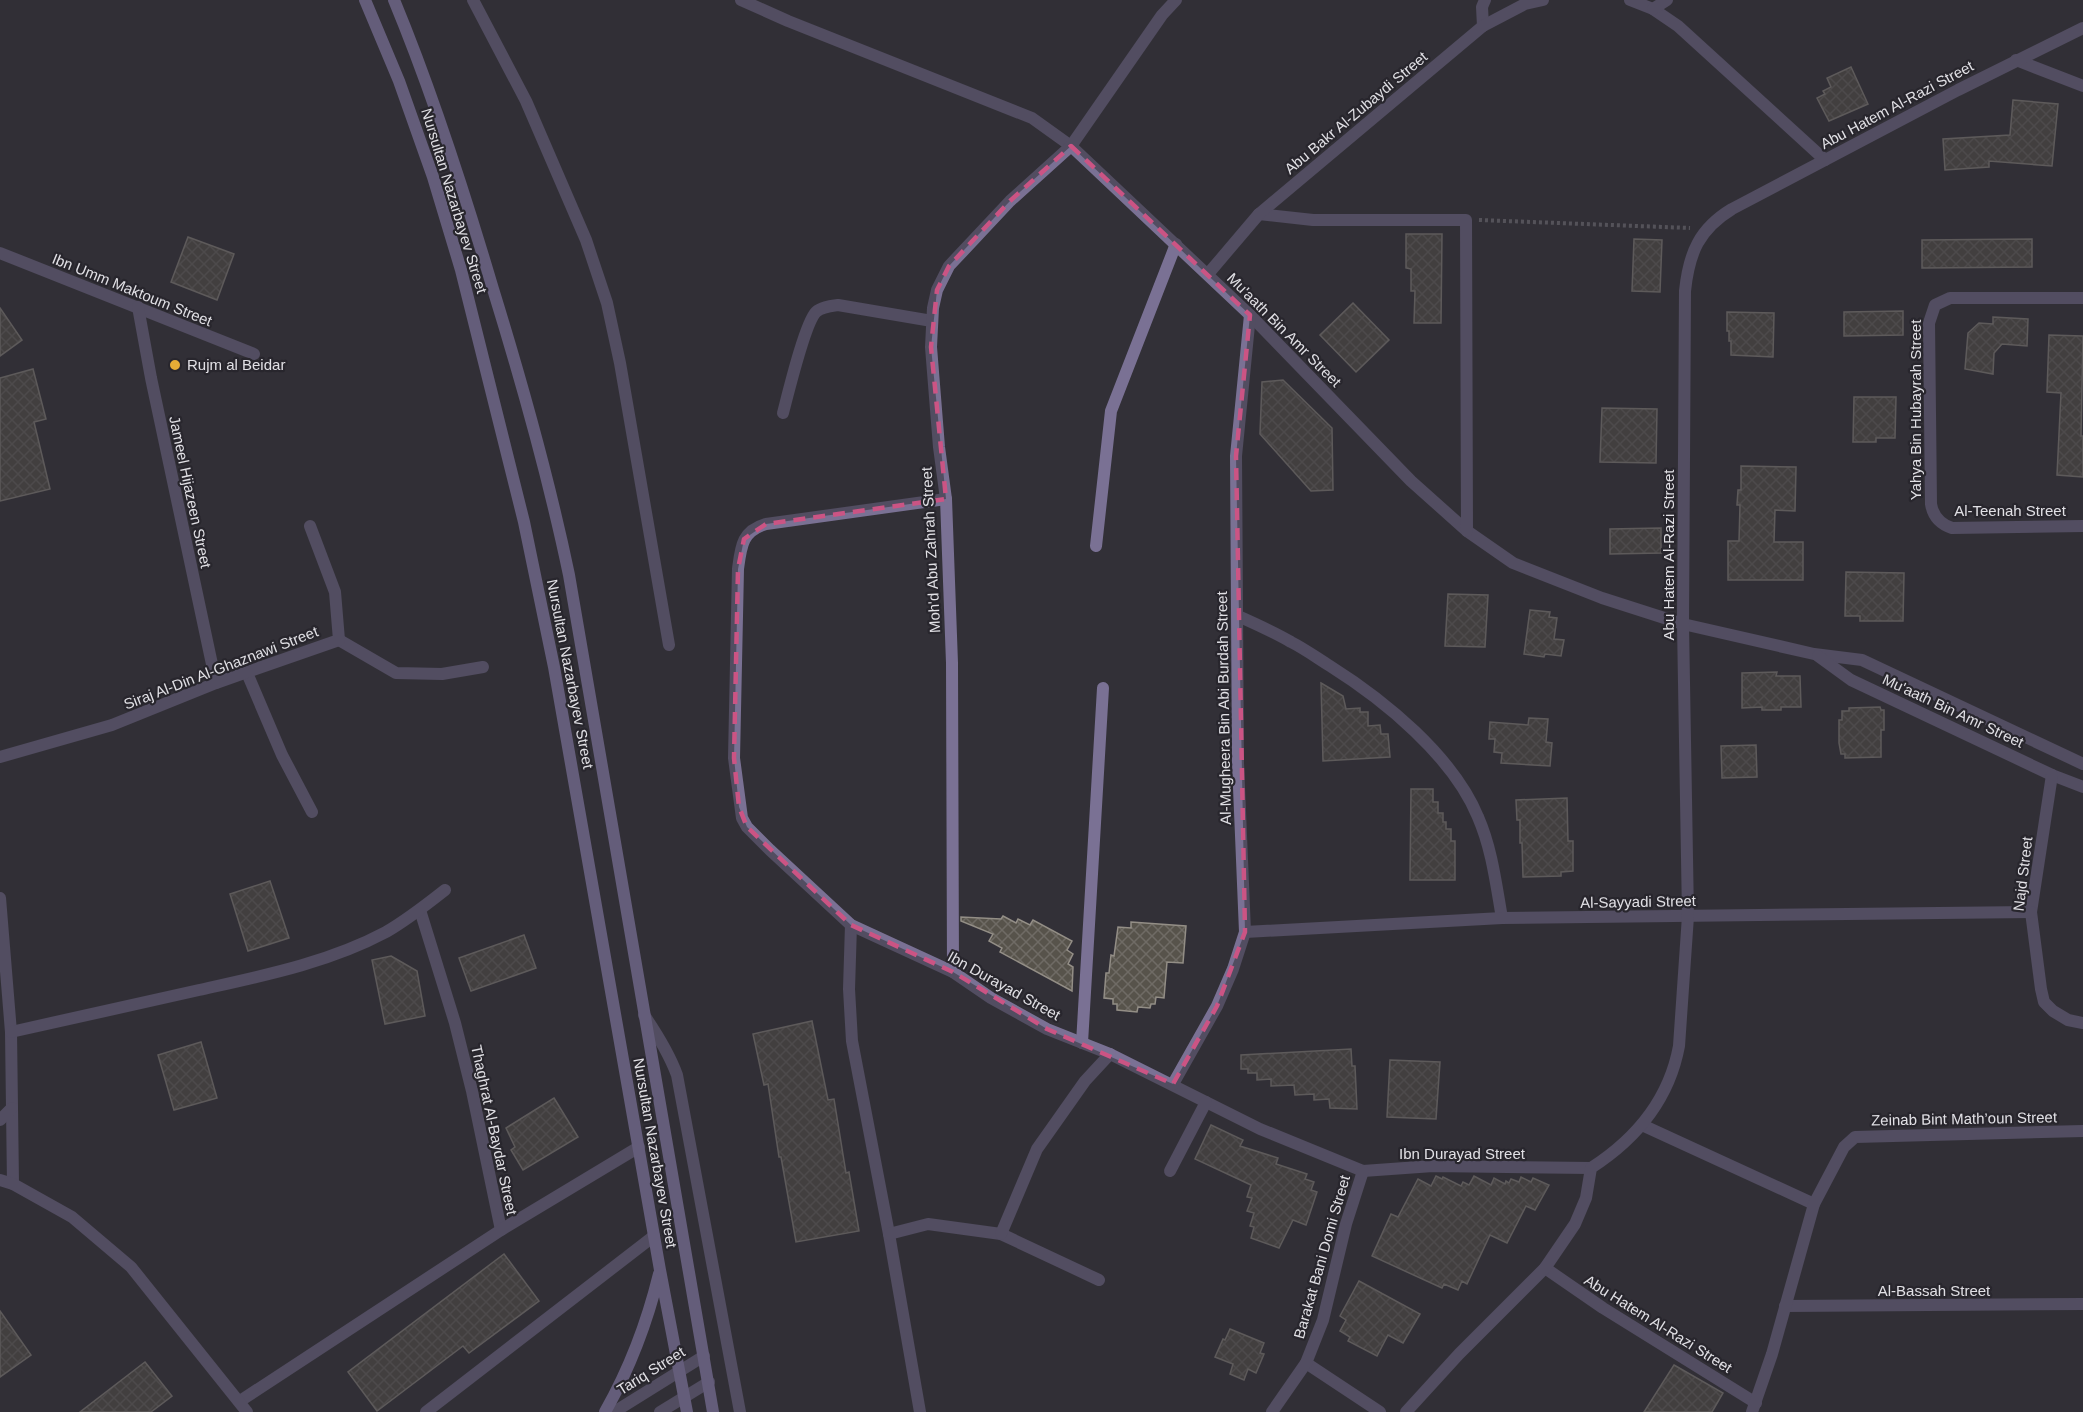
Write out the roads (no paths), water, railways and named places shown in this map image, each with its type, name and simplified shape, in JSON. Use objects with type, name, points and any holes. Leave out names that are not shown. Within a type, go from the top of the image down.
[{"type":"main road","name":"Nursultan Nazarbayev Street","points":[[365,0],[399,81],[439,198],[464,280],[513,473],[552,656],[687,1412]]},
{"type":"main road","name":"Nursultan Nazarbayev Street","points":[[394,0],[441,124],[474,224],[556,513],[569,575],[713,1412]]},
{"type":"main road","points":[[605,1412],[637,1348],[660,1270]]},
{"type":"street","points":[[472,0],[530,112],[586,240],[607,303],[620,363],[669,645]]},
{"type":"street","name":"Mu'aath Bin Amr Street","points":[[741,0],[1032,118],[1071,146],[1250,315],[1412,481],[1467,531],[1492,550],[1523,567],[1602,598],[1683,624],[1814,654],[1862,660],[2083,764]]},
{"type":"street","name":"Moh'd Abu Zahrah Street","points":[[952,972],[952,663],[946,499],[931,347],[937,290],[949,266],[1010,201],[1071,146],[1162,15],[1176,0]]},
{"type":"street","points":[[1483,26],[1482,7],[1485,0]]},
{"type":"street","name":"Abu Bakr Al-Zubaydi Street","points":[[1208,274],[1259,214],[1483,26],[1525,4],[1543,0]]},
{"type":"street","points":[[1630,0],[1653,9],[1678,26],[1825,160]]},
{"type":"street","points":[[1653,9],[1667,0]]},
{"type":"street","name":"Abu Hatem Al-Razi Street","points":[[1591,1168],[1616,1152],[1642,1125],[1669,1082],[1679,1046],[1688,916],[1683,624],[1684,291],[1692,255],[1706,229],[1732,209],[2016,60],[2083,28]]},
{"type":"street","points":[[2016,60],[2083,86]]},
{"type":"street","points":[[1259,214],[1312,220],[1466,220],[1467,531]]},
{"type":"street","points":[[1096,546],[1111,411],[1176,244]]},
{"type":"street","name":"Ibn Umm Maktoum Street","points":[[0,253],[254,354]]},
{"type":"street","name":"Yahya Bin Hubayrah Street","points":[[1939,520],[1931,504],[1929,323],[1935,305],[1950,298],[2083,298]]},
{"type":"street","points":[[783,412],[806,332],[816,312],[838,305],[932,321]]},
{"type":"street","name":"Jameel Hijazeen Street","points":[[138,307],[216,683]]},
{"type":"street","name":"Al-Mugheera Bin Abi Burdah Street","points":[[1173,1084],[1217,1006],[1233,969],[1245,932],[1238,763],[1236,456],[1250,315]]},
{"type":"street","name":"Ibn Durayad Street","points":[[946,499],[766,524],[755,527],[744,539],[738,569],[734,758],[742,818],[747,827],[851,925],[952,972],[1018,1014],[1110,1054],[1260,1129],[1363,1171],[1433,1166],[1591,1168]]},
{"type":"street","name":"Al-Teenah Street","points":[[1939,520],[1952,528],[2083,526]]},
{"type":"street","name":"Siraj Al-Din Al-Ghaznawi Street","points":[[0,757],[112,725],[216,683],[339,640],[335,592],[310,526]]},
{"type":"street","points":[[1238,616],[1292,642],[1352,679],[1406,724],[1437,755],[1464,791],[1478,816],[1490,854],[1502,918]]},
{"type":"street","points":[[339,640],[396,673],[442,674],[483,667]]},
{"type":"street","name":"Mu'aath Bin Amr Street","points":[[1814,654],[1851,680],[2052,775],[2083,787]]},
{"type":"street","points":[[247,673],[282,755],[312,812]]},
{"type":"street","points":[[1082,1043],[1103,688]]},
{"type":"street","name":"Najd Street","points":[[2052,775],[2031,912],[2044,1002],[2068,1020],[2083,1023]]},
{"type":"street","points":[[11,1032],[291,969],[343,952],[386,932],[446,890]]},
{"type":"street","points":[[0,898],[11,1032],[14,1184]]},
{"type":"street","name":"Thaghrat Al-Baydar Street","points":[[244,1407],[501,1230],[467,1068],[420,910]]},
{"type":"street","name":"Al-Sayyadi Street","points":[[1245,932],[1502,918],[2031,912]]},
{"type":"street","points":[[851,925],[849,989],[852,1041],[920,1412]]},
{"type":"street","points":[[644,1015],[660,1038],[677,1075],[740,1412]]},
{"type":"street","points":[[1001,1234],[1037,1149],[1085,1081],[1110,1054]]},
{"type":"street","points":[[1170,1171],[1206,1102]]},
{"type":"street","points":[[0,1120],[12,1108]]},
{"type":"street","points":[[1642,1125],[1814,1204]]},
{"type":"street","name":"Zeinab Bint Math’oun Street","points":[[1754,1408],[1814,1204],[1844,1147],[1855,1137],[2083,1131]]},
{"type":"street","points":[[501,1230],[639,1148]]},
{"type":"street","points":[[1406,1412],[1459,1354],[1545,1268],[1575,1224],[1586,1198],[1591,1168]]},
{"type":"street","name":"Barakat Bani Domi Street","points":[[1272,1412],[1306,1363],[1323,1320],[1346,1224],[1363,1171]]},
{"type":"street","points":[[0,1180],[14,1184],[72,1217],[131,1267],[244,1407]]},
{"type":"street","points":[[889,1234],[928,1224],[1001,1234],[1099,1280]]},
{"type":"street","points":[[426,1412],[654,1236]]},
{"type":"street","name":"Abu Hatem Al-Razi Street","points":[[1545,1268],[1754,1408]]},
{"type":"street","name":"Al-Bassah Street","points":[[1785,1306],[2083,1304]]},
{"type":"street","name":"Tariq Street","points":[[614,1412],[704,1356]]},
{"type":"street","points":[[1306,1363],[1380,1412]]},
{"type":"street","points":[[660,1412],[709,1382]]},
{"type":"place","name":"Rujm al Beidar","points":[[175,365]]}]
